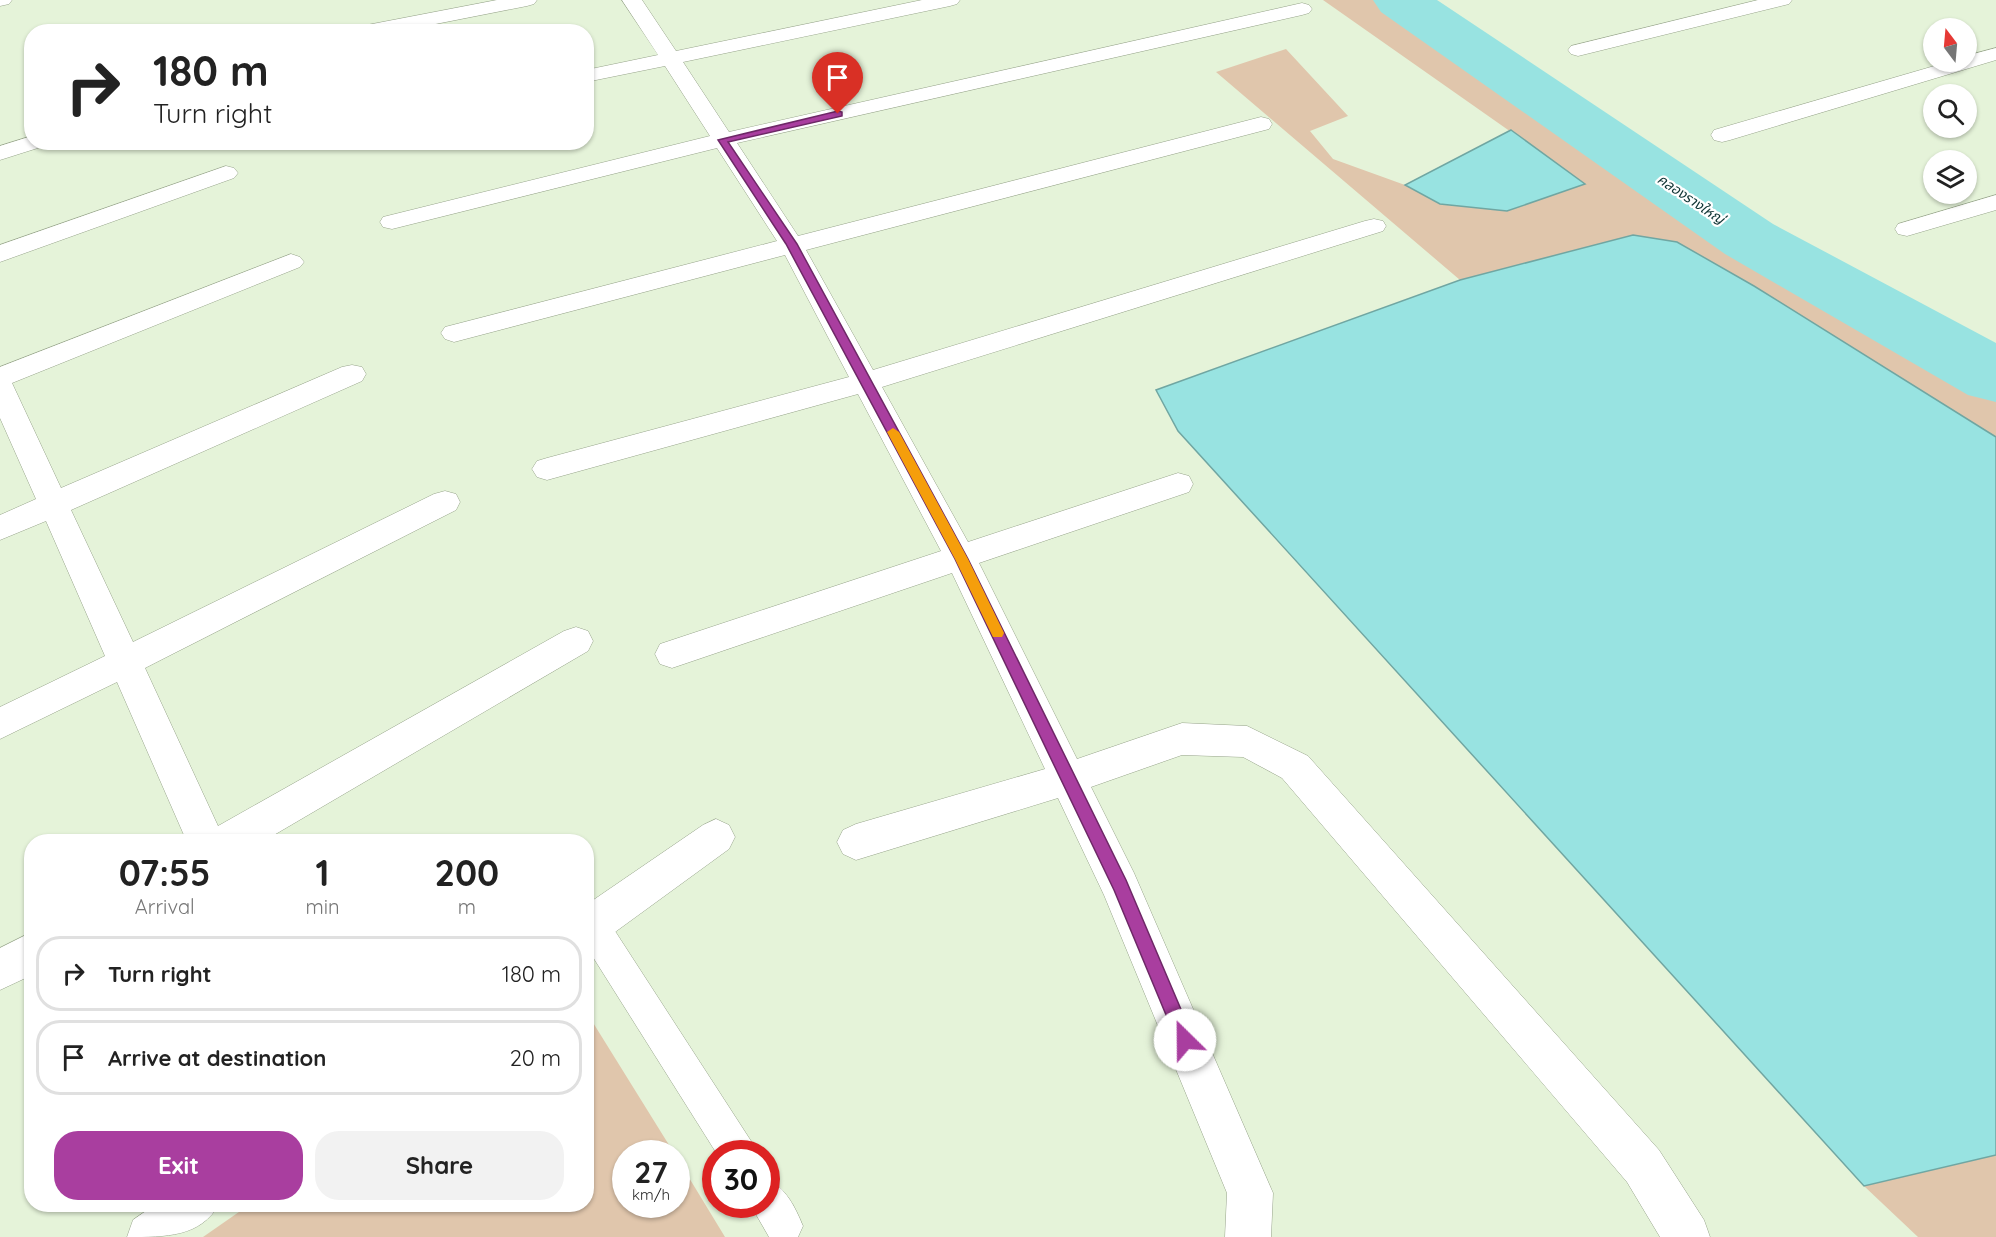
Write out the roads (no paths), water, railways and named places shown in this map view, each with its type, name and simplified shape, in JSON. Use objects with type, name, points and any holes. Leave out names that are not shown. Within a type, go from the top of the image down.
[{"type":"street","points":[[403,24],[526,0]]},
{"type":"street","points":[[632,0],[791,244],[962,559],[1120,886],[1250,1194],[1248,1237]]},
{"type":"street","points":[[594,74],[950,0]]},
{"type":"street","points":[[1578,50],[1782,0]]},
{"type":"street","points":[[392,222],[722,140],[1302,9]]},
{"type":"street","points":[[1722,135],[1996,54]]},
{"type":"street","points":[[454,333],[1261,124]]},
{"type":"street","points":[[0,153],[24,145]]},
{"type":"street","points":[[0,254],[226,173]]},
{"type":"street","points":[[1907,229],[1996,202]]},
{"type":"street","points":[[547,469],[866,382],[1374,226]]},
{"type":"street","points":[[0,377],[291,262]]},
{"type":"street","points":[[0,528],[352,374]]},
{"type":"street","points":[[0,386],[123,663],[202,834]]},
{"type":"street","points":[[672,654],[962,559],[1178,484]]},
{"type":"street","points":[[0,724],[445,502]]},
{"type":"street","points":[[240,834],[576,641]]},
{"type":"street","points":[[856,842],[1068,779],[1182,739],[1247,742],[1295,767],[1643,1166],[1687,1237]]},
{"type":"street","points":[[594,923],[716,837]]},
{"type":"street","points":[[0,970],[24,956]]},
{"type":"street","points":[[150,1237],[185,1212]]},
{"type":"lane","points":[[594,935],[729,1140]]},
{"type":"water","points":[[1511,130],[1585,184],[1507,211],[1440,204],[1405,185]]},
{"type":"water","points":[[1633,235],[1677,242],[1754,286],[1996,437],[1996,1155],[1864,1186],[1178,431],[1156,390],[1460,280]]},
{"type":"waterway","name":"คลองรางใหญ่","points":[[1400,0],[1749,239],[1996,376]]}]
